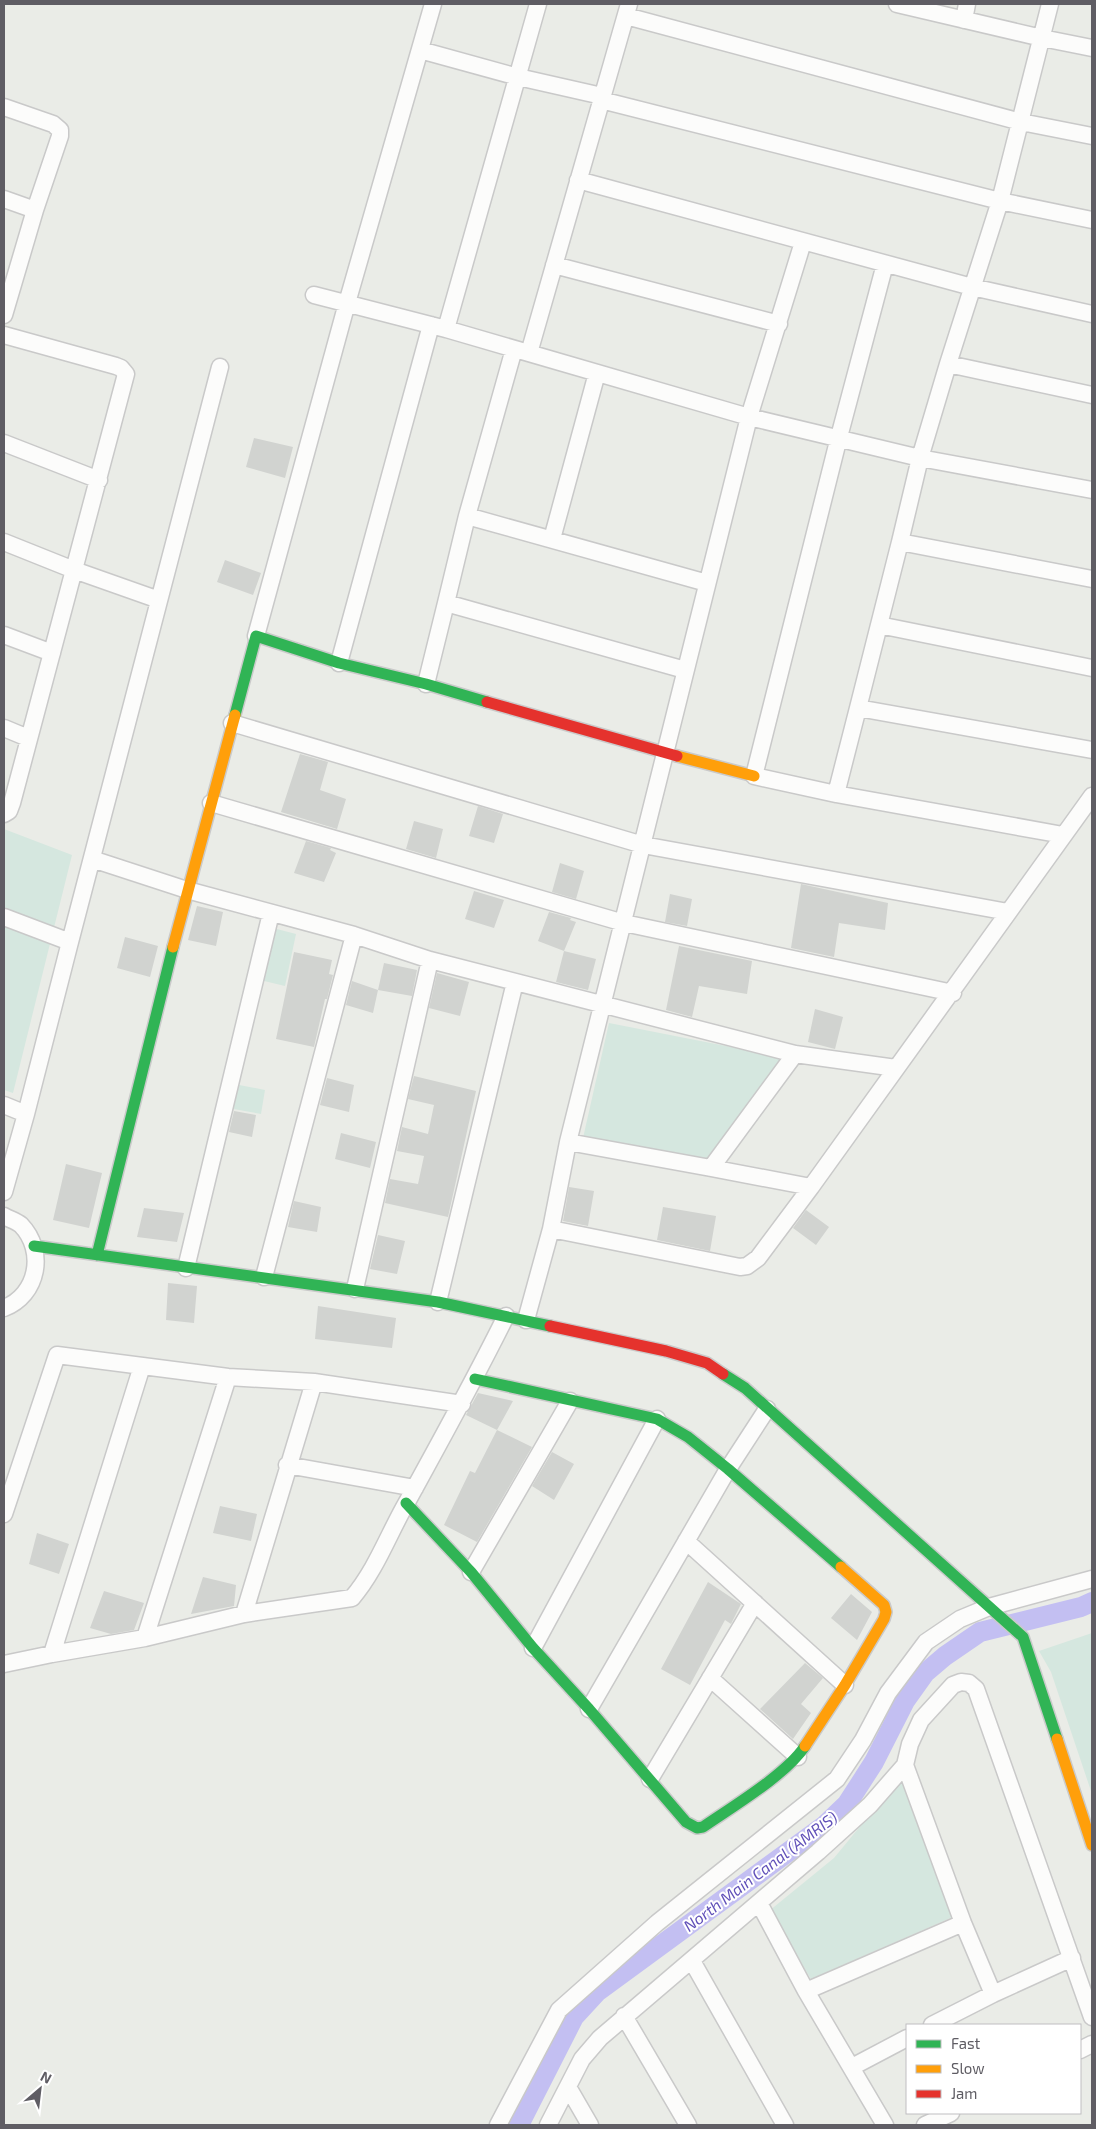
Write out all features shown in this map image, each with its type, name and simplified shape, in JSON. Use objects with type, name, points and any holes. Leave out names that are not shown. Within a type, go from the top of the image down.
[{"type":"street","points":[[96,1255],[187,890],[347,303],[433,4]]},
{"type":"street","points":[[340,663],[438,327],[518,76],[538,4]]},
{"type":"street","points":[[898,4],[965,12],[1042,38],[1092,48]]},
{"type":"street","points":[[836,794],[920,458],[1000,202],[1050,4]]},
{"type":"street","points":[[426,684],[467,516],[521,351],[554,265],[627,10],[1021,122],[1092,136]]},
{"type":"street","points":[[420,50],[1000,202],[1092,220]]},
{"type":"street","points":[[4,107],[53,124],[60,130],[60,136],[7,291],[4,315]]},
{"type":"street","points":[[578,180],[972,287],[1092,314]]},
{"type":"street","points":[[4,199],[35,210]]},
{"type":"street","points":[[526,1320],[551,1230],[568,1142],[749,417],[803,242]]},
{"type":"street","points":[[754,776],[839,437],[885,264]]},
{"type":"street","points":[[554,265],[779,324]]},
{"type":"street","points":[[314,295],[438,327],[749,417],[839,437],[920,458],[1092,490]]},
{"type":"street","points":[[4,335],[116,366],[125,371],[126,374],[12,803],[9,811],[4,814]]},
{"type":"street","points":[[948,364],[1092,395]]},
{"type":"street","points":[[4,1192],[26,1114],[220,367]]},
{"type":"street","points":[[552,539],[597,373]]},
{"type":"street","points":[[4,443],[98,480]]},
{"type":"street","points":[[467,516],[707,583]]},
{"type":"street","points":[[4,542],[74,570],[159,600]]},
{"type":"street","points":[[900,542],[1092,579]]},
{"type":"street","points":[[446,603],[685,670]]},
{"type":"street","points":[[879,624],[1092,668]]},
{"type":"street","points":[[4,635],[52,653]]},
{"type":"street","points":[[256,636],[340,663],[426,684],[664,754],[836,794],[1063,835]]},
{"type":"street","points":[[858,708],[1092,750]]},
{"type":"street","points":[[232,723],[643,845],[1008,912]]},
{"type":"street","points":[[4,728],[28,738]]},
{"type":"street","points":[[551,1230],[740,1267],[747,1266],[758,1258],[953,992],[1092,796]]},
{"type":"street","points":[[211,804],[624,923],[953,992]]},
{"type":"street","points":[[92,859],[187,890],[354,935],[430,960],[603,1005],[795,1054],[896,1068]]},
{"type":"street","points":[[186,1268],[271,913]]},
{"type":"street","points":[[4,917],[70,942]]},
{"type":"street","points":[[264,1277],[354,935]]},
{"type":"street","points":[[355,1289],[430,960]]},
{"type":"street","points":[[438,1302],[515,982]]},
{"type":"street","points":[[711,1168],[795,1054]]},
{"type":"street","points":[[4,1105],[26,1114]]},
{"type":"street","points":[[568,1142],[811,1187]]},
{"type":"street","points":[[4,1216],[19,1224],[34,1246],[37,1264],[33,1281],[25,1294],[12,1305],[4,1308]]},
{"type":"street","points":[[34,1246],[438,1302],[666,1351],[707,1363],[745,1388],[1023,1637],[1092,1845]]},
{"type":"street","points":[[4,1664],[145,1638],[244,1614],[352,1598],[363,1585],[406,1503],[462,1404],[506,1316]]},
{"type":"street","points":[[4,1514],[57,1355],[228,1377],[314,1382],[462,1404]]},
{"type":"street","points":[[52,1654],[142,1366]]},
{"type":"street","points":[[145,1638],[228,1377]]},
{"type":"street","points":[[406,1503],[471,1572],[533,1648],[589,1708],[686,1822],[700,1828],[776,1775],[798,1757],[845,1685],[884,1619],[886,1612],[884,1605],[728,1469],[688,1437],[657,1420],[475,1379]]},
{"type":"street","points":[[244,1614],[287,1465],[314,1382]]},
{"type":"street","points":[[471,1572],[570,1401]]},
{"type":"street","points":[[589,1708],[728,1469],[767,1409]]},
{"type":"street","points":[[533,1648],[657,1420]]},
{"type":"street","points":[[287,1465],[415,1488]]},
{"type":"street","points":[[686,1541],[845,1685]]},
{"type":"street","points":[[498,2125],[559,2010],[657,1923],[837,1779],[863,1740],[888,1693],[926,1642],[960,1618],[993,1610],[1092,1579]]},
{"type":"street","points":[[650,1779],[755,1603]]},
{"type":"street","points":[[710,1678],[798,1757]]},
{"type":"street","points":[[548,2125],[582,2059],[600,2038],[692,1961],[870,1805],[905,1765],[910,1744],[921,1720],[954,1685],[961,1682],[969,1683],[976,1689],[1092,2017]]},
{"type":"street","points":[[905,1765],[963,1922],[992,1994]]},
{"type":"street","points":[[759,1903],[806,1991],[885,2125]]},
{"type":"street","points":[[806,1991],[963,1922]]},
{"type":"street","points":[[934,2024],[992,1994],[1072,1958]]},
{"type":"street","points":[[692,1961],[785,2125]]},
{"type":"street","points":[[624,2016],[688,2125]]},
{"type":"street","points":[[852,2067],[906,2039]]},
{"type":"street","points":[[568,2087],[590,2125]]},
{"type":"street","points":[[925,2125],[949,2114]]},
{"type":"shaded area","points":[[4,829],[72,855],[13,1093],[4,1090]]},
{"type":"shaded area","points":[[273,928],[296,934],[285,986],[260,980]]},
{"type":"shaded area","points":[[609,1023],[782,1057],[706,1161],[583,1138]]},
{"type":"shaded area","points":[[234,1084],[265,1090],[261,1114],[228,1108]]},
{"type":"shaded area","points":[[1092,1633],[1092,1794],[1051,1672],[1039,1651]]},
{"type":"shaded area","points":[[900,1778],[955,1916],[811,1979],[769,1911],[834,1858]]},
{"type":"building","points":[[254,438],[293,447],[285,478],[246,467]]},
{"type":"building","points":[[225,560],[261,573],[253,595],[217,582]]},
{"type":"building","points":[[300,754],[328,762],[320,790],[346,799],[337,829],[281,812]]},
{"type":"building","points":[[478,806],[503,814],[494,843],[469,836]]},
{"type":"building","points":[[414,821],[443,829],[436,858],[406,849]]},
{"type":"building","points":[[306,841],[331,848],[330,850],[336,853],[324,882],[294,873]]},
{"type":"building","points":[[560,863],[584,871],[576,899],[552,892]]},
{"type":"building","points":[[801,884],[888,903],[885,930],[839,923],[834,957],[791,948]]},
{"type":"building","points":[[474,891],[504,900],[494,928],[465,919]]},
{"type":"building","points":[[670,894],[692,899],[687,926],[665,922]]},
{"type":"building","points":[[197,906],[223,912],[216,946],[188,940]]},
{"type":"building","points":[[549,912],[571,918],[570,920],[576,922],[564,951],[538,941]]},
{"type":"building","points":[[125,937],[158,946],[150,977],[117,968]]},
{"type":"building","points":[[679,946],[752,961],[747,994],[699,986],[692,1017],[666,1010]]},
{"type":"building","points":[[564,951],[596,959],[588,990],[556,982]]},
{"type":"building","points":[[294,952],[332,960],[329,974],[333,975],[327,999],[325,999],[314,1047],[276,1039]]},
{"type":"building","points":[[384,963],[417,970],[412,996],[378,990]]},
{"type":"building","points":[[437,973],[469,982],[460,1016],[429,1008]]},
{"type":"building","points":[[352,981],[378,990],[373,1013],[346,1005]]},
{"type":"building","points":[[815,1009],[843,1017],[835,1049],[808,1042]]},
{"type":"building","points":[[414,1076],[476,1091],[448,1217],[385,1203],[390,1179],[418,1184],[424,1156],[397,1151],[402,1127],[428,1134],[434,1105],[408,1099]]},
{"type":"building","points":[[327,1078],[354,1085],[349,1112],[320,1105]]},
{"type":"building","points":[[234,1111],[256,1115],[252,1137],[229,1132]]},
{"type":"building","points":[[341,1133],[376,1142],[370,1168],[335,1159]]},
{"type":"building","points":[[66,1164],[102,1173],[89,1228],[53,1220]]},
{"type":"building","points":[[569,1187],[594,1191],[588,1226],[563,1221]]},
{"type":"building","points":[[294,1201],[321,1207],[317,1232],[288,1227]]},
{"type":"building","points":[[663,1207],[716,1216],[710,1251],[657,1240]]},
{"type":"building","points":[[144,1208],[184,1213],[177,1242],[137,1237]]},
{"type":"building","points":[[806,1210],[829,1227],[816,1245],[793,1228]]},
{"type":"building","points":[[378,1235],[405,1241],[397,1274],[370,1269]]},
{"type":"building","points":[[168,1283],[197,1286],[194,1323],[166,1320]]},
{"type":"building","points":[[318,1306],[396,1318],[392,1348],[315,1339]]},
{"type":"building","points":[[478,1393],[513,1401],[497,1430],[466,1415]]},
{"type":"building","points":[[497,1430],[532,1447],[477,1542],[444,1525],[470,1471],[475,1473]]},
{"type":"building","points":[[552,1452],[574,1464],[554,1500],[532,1486]]},
{"type":"building","points":[[220,1506],[257,1514],[251,1541],[213,1533]]},
{"type":"building","points":[[37,1533],[69,1544],[59,1574],[29,1564]]},
{"type":"building","points":[[203,1577],[236,1585],[234,1606],[191,1614]]},
{"type":"building","points":[[708,1582],[741,1604],[731,1624],[725,1620],[690,1685],[661,1669]]},
{"type":"building","points":[[104,1591],[144,1603],[134,1630],[111,1634],[90,1628]]},
{"type":"building","points":[[851,1594],[872,1612],[857,1640],[831,1618]]},
{"type":"building","points":[[805,1663],[823,1678],[801,1704],[811,1713],[793,1739],[760,1709]]},
{"type":"waterway","name":"North Main Canal (AMRIS)","points":[[519,2125],[574,2017],[597,1992],[825,1825],[847,1804],[874,1762],[905,1701],[925,1673],[945,1656],[980,1632],[1081,1607],[1092,1602]]},
{"type":"traffic: fast","points":[[235,715],[256,636],[339,663],[426,684],[487,702]]},
{"type":"traffic: fast","points":[[97,1255],[173,947]]},
{"type":"traffic: fast","points":[[34,1246],[438,1302],[550,1326]]},
{"type":"traffic: fast","points":[[723,1374],[745,1388],[1023,1637],[1057,1739]]},
{"type":"traffic: fast","points":[[475,1379],[657,1419],[688,1437],[728,1469],[841,1567]]},
{"type":"traffic: fast","points":[[406,1503],[471,1572],[533,1648],[589,1709],[686,1822],[697,1828],[703,1827],[786,1768],[805,1746]]},
{"type":"traffic: slow","points":[[173,947],[235,715]]},
{"type":"traffic: slow","points":[[677,756],[754,776]]},
{"type":"traffic: slow","points":[[805,1746],[845,1685],[884,1619],[886,1612],[884,1605],[841,1567]]},
{"type":"traffic: slow","points":[[1057,1739],[1092,1845]]},
{"type":"traffic: jam","points":[[487,702],[677,756]]},
{"type":"traffic: jam","points":[[550,1326],[666,1351],[707,1363],[723,1374]]}]
